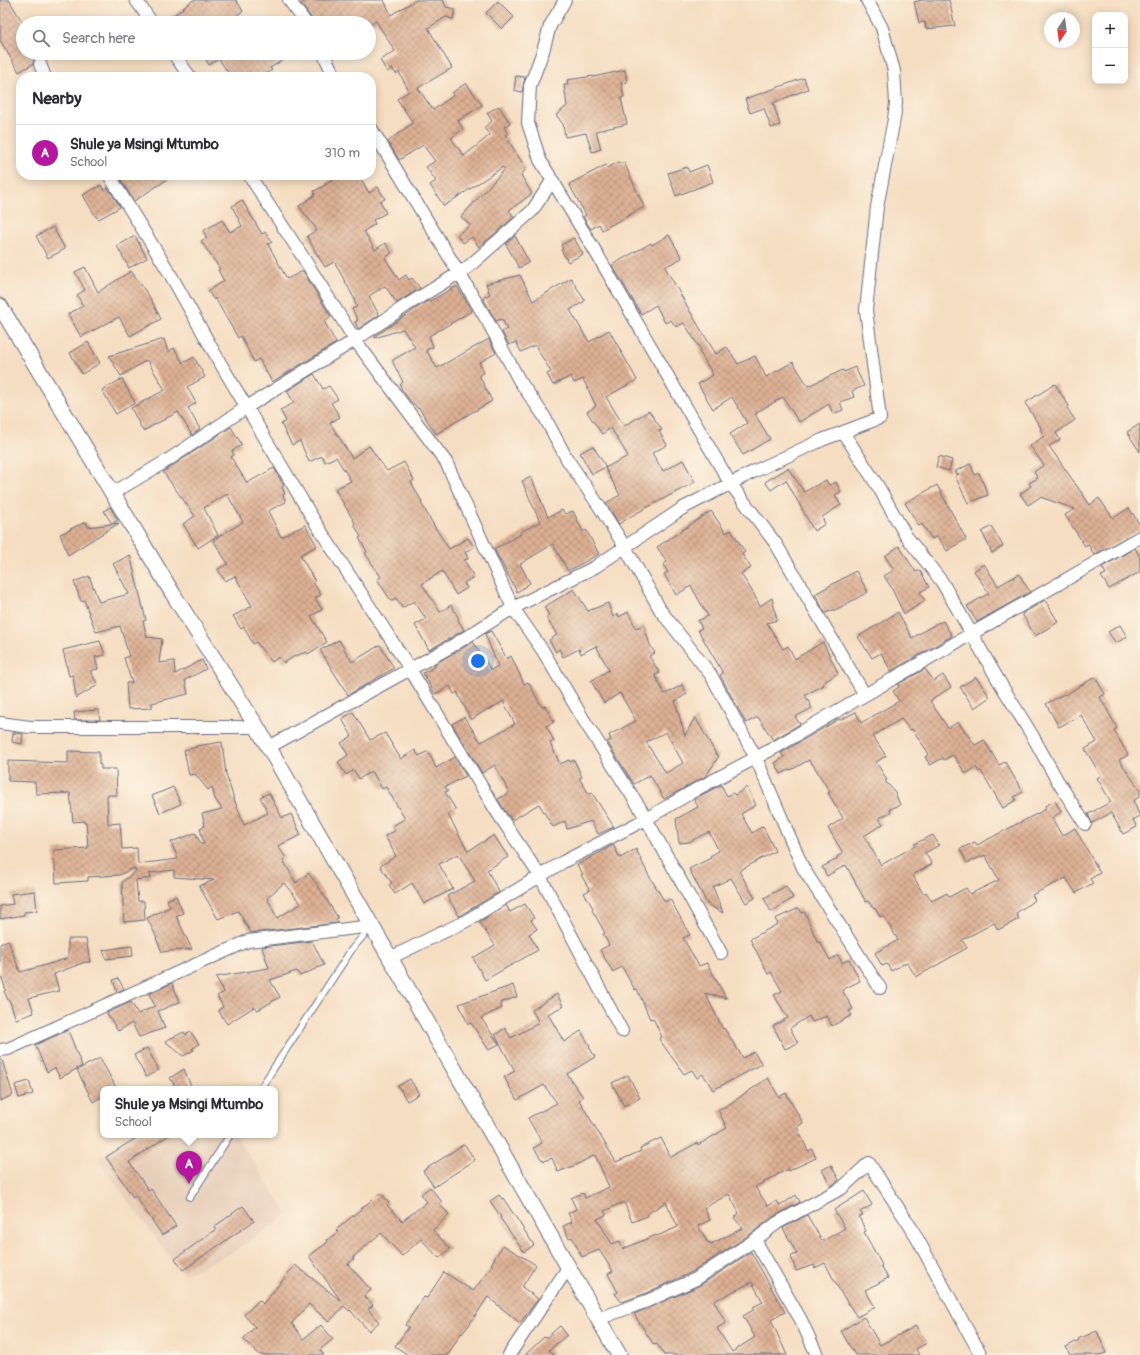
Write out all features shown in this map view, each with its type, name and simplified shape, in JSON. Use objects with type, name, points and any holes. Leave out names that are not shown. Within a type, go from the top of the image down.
[{"type":"street","points":[[136,0],[147,16]]},
{"type":"street","points":[[289,0],[301,16]]},
{"type":"street","points":[[565,0],[550,26],[543,51],[530,86],[528,123],[540,160],[594,249],[730,483],[776,544],[865,695]]},
{"type":"street","points":[[269,747],[452,646],[513,608],[595,567],[683,508],[730,483],[822,440],[880,418],[866,310],[877,207],[896,103],[894,71],[882,28],[867,0]]},
{"type":"street","points":[[178,60],[186,72]]},
{"type":"street","points":[[326,60],[332,72]]},
{"type":"street","points":[[40,64],[43,72]]},
{"type":"street","points":[[376,136],[488,322],[519,380],[544,416],[567,459],[625,547],[661,612],[711,675],[756,758],[802,868],[880,988]]},
{"type":"street","points":[[112,180],[169,272],[315,522],[410,669],[497,812],[540,876],[622,1031]]},
{"type":"street","points":[[252,180],[355,340],[446,462],[513,608],[542,651],[646,819],[721,953]]},
{"type":"street","points":[[113,493],[168,460],[247,407],[467,268],[532,211],[552,181]]},
{"type":"street","points":[[0,306],[173,594],[269,747],[619,1355]]},
{"type":"street","points":[[843,432],[879,488],[906,536],[942,582],[1057,780],[1085,824]]},
{"type":"street","points":[[390,958],[466,921],[563,862],[646,819],[697,789],[776,747],[1140,537]]},
{"type":"street","points":[[0,722],[30,727],[257,727]]},
{"type":"street","points":[[0,1050],[8,1049],[248,941],[372,926]]},
{"type":"street","points":[[598,1319],[647,1301],[696,1279],[755,1240],[776,1223],[842,1188],[869,1164],[912,1229],[982,1355]]},
{"type":"street","points":[[755,1240],[800,1320],[817,1355]]},
{"type":"street","points":[[509,1355],[568,1268]]},
{"type":"lane","points":[[262,1086],[352,949],[372,926]]},
{"type":"lane","points":[[190,1197],[228,1138]]},
{"type":"shaded area","points":[[128,1138],[237,1138],[288,1215],[230,1254],[183,1275],[97,1159]]},
{"type":"building","points":[[0,0],[9,0],[19,16],[16,16],[16,60],[34,60],[33,64],[19,72],[0,40]]},
{"type":"building","points":[[193,0],[236,0],[243,11],[236,16],[172,16]]},
{"type":"building","points":[[307,0],[384,0],[391,15],[416,0],[443,0],[446,7],[455,9],[453,19],[446,17],[428,28],[452,68],[418,88],[433,110],[454,95],[452,93],[466,83],[482,105],[458,121],[463,129],[451,138],[464,156],[490,135],[484,128],[492,121],[487,113],[499,106],[510,123],[504,127],[508,134],[505,135],[526,169],[521,175],[532,194],[509,210],[514,217],[479,247],[472,237],[463,243],[457,235],[470,225],[461,217],[505,169],[503,167],[444,206],[430,185],[436,181],[426,167],[435,161],[423,145],[399,160],[388,142],[413,123],[397,99],[409,91],[399,72],[396,74],[392,68],[387,72],[380,60],[395,51],[376,21],[376,16],[310,16],[301,4]]},
{"type":"building","points":[[922,0],[949,0],[955,26],[926,29],[925,22],[919,23],[914,2]]},
{"type":"building","points":[[498,1],[514,17],[502,29],[486,13]]},
{"type":"building","points":[[206,60],[217,60],[209,65]]},
{"type":"building","points":[[220,60],[283,60],[270,68],[272,70],[269,72],[228,72]]},
{"type":"building","points":[[625,70],[627,82],[621,83],[624,97],[621,98],[627,124],[596,131],[601,149],[592,152],[586,133],[565,137],[563,124],[556,115],[567,106],[564,85],[568,85],[567,80],[593,77]]},
{"type":"building","points":[[516,76],[525,77],[522,92],[514,90]]},
{"type":"building","points":[[804,78],[808,89],[773,103],[780,125],[771,128],[764,108],[750,113],[745,99]]},
{"type":"building","points":[[619,162],[620,164],[624,162],[644,207],[602,230],[599,224],[591,229],[583,217],[586,215],[569,184],[606,165],[607,168]]},
{"type":"building","points":[[707,165],[713,182],[676,196],[668,173],[687,167],[689,172]]},
{"type":"building","points":[[121,180],[166,180],[134,201]]},
{"type":"building","points":[[331,180],[362,180],[369,193],[378,187],[385,199],[380,201],[386,213],[373,220],[375,224],[364,231],[375,250],[385,243],[392,253],[385,258],[399,280],[406,275],[409,280],[412,278],[420,288],[397,303],[385,286],[369,296],[379,315],[358,329],[355,322],[358,320],[352,309],[357,307],[354,301],[355,300],[335,263],[334,262],[325,267],[315,251],[307,236],[317,230],[299,206],[315,195],[314,191],[327,184],[326,183]]},
{"type":"building","points":[[101,185],[104,191],[108,188],[120,207],[99,219],[96,217],[83,195]]},
{"type":"building","points":[[242,200],[262,234],[265,232],[272,242],[268,244],[287,279],[303,271],[331,317],[324,321],[336,343],[272,382],[259,359],[254,362],[241,336],[238,338],[215,298],[214,300],[208,291],[224,281],[218,270],[220,269],[201,241],[207,238],[203,231],[222,220],[230,232],[242,226],[232,206]]},
{"type":"building","points":[[53,227],[65,249],[48,258],[36,236]]},
{"type":"building","points":[[669,235],[682,258],[665,267],[716,354],[727,347],[738,364],[755,356],[766,377],[793,362],[808,386],[843,370],[844,372],[855,367],[864,386],[852,391],[854,397],[840,402],[843,410],[833,414],[829,404],[799,422],[783,397],[755,414],[770,439],[743,455],[730,434],[747,423],[732,397],[713,409],[698,384],[713,375],[699,351],[701,350],[684,323],[676,327],[671,320],[665,323],[656,305],[641,314],[612,265],[651,243],[652,245]]},
{"type":"building","points":[[135,236],[147,258],[129,268],[117,246]]},
{"type":"building","points":[[515,236],[529,262],[519,268],[506,244]]},
{"type":"building","points":[[574,238],[583,254],[568,262],[561,250],[563,249],[561,245]]},
{"type":"building","points":[[85,267],[98,292],[131,271],[149,296],[161,319],[130,336],[119,317],[81,337],[68,314],[83,306],[77,295],[85,290],[75,272]]},
{"type":"building","points":[[520,275],[533,301],[571,278],[585,301],[570,310],[589,342],[609,330],[637,380],[606,397],[624,426],[649,411],[662,430],[659,431],[667,445],[652,453],[663,471],[683,460],[695,482],[619,524],[606,503],[620,495],[605,468],[628,456],[611,428],[602,434],[587,412],[596,406],[583,379],[574,383],[571,376],[553,385],[547,374],[551,372],[535,345],[521,352],[516,342],[509,345],[502,332],[507,329],[502,319],[496,321],[483,298],[490,294],[486,284]]},
{"type":"building","points":[[457,286],[472,311],[429,336],[433,347],[426,350],[437,368],[489,339],[496,353],[479,363],[484,373],[479,375],[492,401],[436,434],[419,408],[418,409],[412,403],[402,390],[400,385],[403,382],[393,363],[393,360],[415,347],[403,329],[375,338],[375,336],[429,300],[430,301]]},
{"type":"building","points":[[164,339],[168,352],[174,348],[183,363],[194,357],[205,377],[187,387],[196,403],[188,408],[200,429],[192,435],[178,412],[143,431],[131,408],[165,390],[147,360],[121,376],[109,356]]},
{"type":"building","points":[[88,342],[100,363],[82,374],[70,353]]},
{"type":"building","points":[[314,374],[323,389],[329,386],[338,399],[331,403],[340,417],[330,423],[352,458],[369,446],[387,471],[404,462],[414,480],[411,482],[422,502],[421,503],[449,549],[468,538],[474,547],[465,552],[468,559],[464,560],[474,577],[464,583],[467,588],[456,595],[442,571],[422,584],[440,612],[451,605],[464,630],[429,650],[415,625],[426,619],[414,601],[402,608],[396,598],[391,601],[377,579],[381,577],[365,553],[367,552],[359,538],[361,537],[354,524],[355,523],[335,489],[351,481],[336,457],[325,462],[322,456],[309,462],[300,441],[292,445],[281,424],[286,421],[280,410],[294,403],[287,391]]},
{"type":"building","points":[[122,379],[135,403],[116,414],[102,390]]},
{"type":"building","points":[[1055,384],[1069,406],[1067,408],[1075,420],[1056,433],[1060,440],[1049,446],[1090,505],[1099,498],[1113,518],[1129,508],[1140,525],[1140,530],[1094,555],[1088,544],[1085,546],[1065,515],[1075,509],[1040,497],[1028,505],[1020,494],[1031,486],[1029,483],[1038,478],[1034,472],[1044,465],[1030,446],[1044,436],[1040,429],[1041,428],[1025,403]]},
{"type":"building","points":[[1140,424],[1140,452],[1127,432]]},
{"type":"building","points":[[231,427],[242,445],[232,451],[234,455],[231,457],[247,483],[274,468],[284,486],[282,487],[285,494],[283,495],[286,502],[268,511],[281,537],[305,525],[317,546],[300,555],[321,595],[315,598],[322,610],[311,616],[327,642],[308,654],[306,652],[293,657],[284,663],[279,657],[272,662],[256,642],[253,644],[244,627],[241,629],[233,616],[252,606],[235,576],[225,581],[218,569],[228,564],[213,540],[243,522],[227,494],[204,508],[218,535],[198,548],[183,524],[195,516],[163,472]]},
{"type":"building","points":[[593,446],[606,467],[592,474],[580,453]]},
{"type":"building","points":[[939,456],[952,460],[949,471],[936,467]]},
{"type":"building","points":[[970,464],[975,475],[979,473],[988,495],[968,503],[955,476],[959,474],[954,472]]},
{"type":"building","points":[[788,468],[804,492],[826,480],[829,485],[836,482],[841,492],[835,495],[841,505],[822,517],[825,524],[814,531],[786,480],[771,490],[765,482]]},
{"type":"building","points":[[531,477],[548,517],[562,510],[565,514],[573,511],[583,532],[586,530],[599,554],[568,571],[553,544],[520,564],[530,583],[517,592],[494,549],[521,534],[520,532],[540,522],[522,481]]},
{"type":"building","points":[[937,485],[966,539],[947,551],[937,536],[932,539],[922,524],[919,526],[905,503]]},
{"type":"building","points":[[110,507],[118,520],[112,524],[104,511]]},
{"type":"building","points":[[711,511],[726,533],[731,530],[745,552],[742,554],[751,568],[741,574],[760,606],[772,598],[777,620],[767,623],[783,649],[788,646],[795,659],[823,642],[838,673],[823,683],[824,685],[805,695],[812,708],[795,717],[800,724],[773,740],[758,717],[746,723],[720,675],[723,673],[698,630],[702,628],[698,621],[708,616],[691,586],[676,595],[664,574],[668,572],[663,565],[667,562],[657,547]]},
{"type":"building","points":[[86,522],[88,527],[119,523],[68,555],[60,534]]},
{"type":"building","points":[[991,526],[1003,546],[992,553],[982,532]]},
{"type":"building","points":[[899,546],[916,572],[920,570],[929,587],[920,592],[925,601],[904,614],[884,576],[894,570],[885,556]]},
{"type":"building","points":[[1135,548],[1140,557],[1140,572],[1109,589],[1101,576],[1106,574],[1102,567]]},
{"type":"building","points":[[130,555],[146,620],[143,621],[147,637],[162,639],[159,663],[174,661],[175,674],[202,660],[206,669],[185,680],[188,694],[152,703],[152,708],[128,709],[126,683],[132,683],[124,658],[129,656],[120,626],[96,632],[84,600],[81,601],[74,582],[89,576],[99,602],[129,594],[113,564]]},
{"type":"building","points":[[984,564],[998,586],[1019,574],[1030,592],[977,622],[967,606],[989,593],[974,571]]},
{"type":"building","points":[[856,571],[868,592],[837,609],[825,613],[815,594]]},
{"type":"building","points":[[574,589],[588,611],[608,603],[613,617],[618,614],[619,617],[628,612],[636,628],[644,625],[650,645],[655,653],[649,656],[660,673],[655,675],[664,693],[665,694],[682,685],[687,694],[675,701],[685,736],[695,717],[716,754],[719,756],[706,776],[664,799],[650,775],[634,784],[607,742],[611,740],[609,735],[636,721],[620,693],[604,703],[591,681],[609,670],[596,646],[581,654],[579,649],[563,657],[559,649],[556,652],[549,640],[557,635],[546,617],[549,615],[544,607]],"holes":[[[666,732],[683,763],[666,773],[646,742]]]},
{"type":"building","points":[[1045,600],[1058,622],[1035,636],[1022,614]]},
{"type":"building","points":[[898,612],[912,638],[943,621],[952,636],[891,671],[881,653],[872,658],[858,637]]},
{"type":"building","points":[[1120,625],[1127,637],[1116,643],[1108,632]]},
{"type":"building","points":[[491,631],[507,659],[511,656],[524,684],[528,682],[542,707],[545,706],[554,722],[546,726],[554,741],[550,743],[560,764],[569,760],[570,762],[574,760],[582,777],[579,778],[589,794],[592,793],[614,827],[598,834],[591,821],[567,829],[565,821],[553,827],[539,804],[512,820],[503,808],[498,799],[509,793],[495,765],[482,773],[452,724],[464,717],[481,742],[515,724],[503,701],[471,720],[457,692],[454,694],[450,686],[435,694],[423,673],[435,667],[434,664],[473,642],[491,670],[498,666],[485,634]]},
{"type":"building","points":[[339,640],[352,662],[380,645],[394,668],[348,695],[320,650]]},
{"type":"building","points":[[100,641],[105,655],[95,657],[98,669],[90,671],[98,685],[76,698],[73,675],[69,676],[63,650]]},
{"type":"building","points":[[925,669],[934,681],[943,675],[951,687],[930,701],[948,728],[958,722],[975,745],[984,740],[999,765],[1005,762],[1023,792],[1014,797],[1016,800],[1003,808],[981,771],[979,772],[976,767],[966,774],[953,755],[944,760],[943,758],[930,765],[925,757],[929,754],[912,729],[910,730],[901,719],[873,736],[886,756],[876,762],[887,780],[885,781],[895,792],[900,805],[890,809],[891,812],[879,818],[883,824],[864,836],[881,865],[915,846],[914,844],[933,835],[939,845],[925,853],[932,864],[913,875],[923,894],[926,892],[932,901],[947,893],[949,897],[966,888],[970,894],[999,880],[985,855],[967,863],[960,849],[975,842],[977,845],[1046,809],[1045,806],[1055,801],[1061,812],[1052,818],[1062,836],[1075,828],[1100,873],[1090,879],[1093,883],[1076,893],[1066,878],[1032,895],[1035,900],[1016,913],[1019,919],[998,930],[994,923],[962,940],[967,948],[916,977],[907,962],[891,971],[887,964],[882,966],[875,953],[898,940],[883,915],[880,917],[875,908],[874,909],[868,901],[866,902],[846,865],[827,876],[822,867],[837,859],[837,857],[843,853],[828,828],[843,818],[828,793],[830,792],[812,763],[809,760],[781,774],[775,763],[784,757],[781,753],[839,719],[840,720],[856,712],[861,723],[899,701],[893,691],[899,687],[898,684]]},
{"type":"building","points":[[976,677],[990,697],[974,708],[960,687]]},
{"type":"building","points":[[1095,677],[1105,694],[1100,697],[1117,728],[1114,730],[1128,755],[1119,760],[1140,790],[1140,796],[1133,801],[1140,816],[1133,820],[1137,827],[1123,834],[1111,813],[1092,823],[1088,814],[1111,802],[1097,778],[1101,776],[1085,749],[1097,742],[1081,715],[1059,727],[1046,704],[1064,694],[1065,695]]},
{"type":"building","points":[[99,710],[100,720],[75,720],[74,712]]},
{"type":"building","points":[[353,712],[370,740],[385,733],[401,759],[415,750],[419,756],[428,751],[436,768],[455,757],[466,776],[445,787],[448,791],[445,792],[456,810],[448,815],[468,851],[494,835],[508,857],[487,870],[499,892],[459,916],[447,896],[475,881],[458,854],[439,864],[453,889],[424,904],[412,883],[395,894],[389,885],[392,883],[380,866],[396,856],[385,836],[395,831],[392,826],[405,819],[386,787],[382,789],[372,771],[359,779],[354,770],[346,775],[338,762],[348,755],[341,743],[352,736],[342,719]]},
{"type":"building","points":[[13,733],[23,734],[22,744],[12,742]]},
{"type":"building","points":[[222,742],[226,774],[244,825],[268,813],[260,797],[269,793],[282,818],[291,814],[301,835],[278,846],[286,858],[283,860],[296,883],[308,873],[317,884],[338,918],[336,919],[338,923],[251,933],[238,911],[218,919],[199,886],[214,880],[174,877],[174,870],[150,873],[151,878],[136,880],[138,901],[144,901],[145,920],[124,922],[122,882],[136,871],[134,868],[119,875],[88,877],[88,881],[56,883],[54,850],[88,848],[86,822],[73,822],[70,793],[36,794],[35,782],[8,781],[8,761],[68,763],[68,751],[99,752],[99,764],[101,765],[101,769],[116,769],[117,795],[107,795],[108,824],[120,823],[122,849],[137,848],[138,864],[178,859],[171,842],[195,833],[201,844],[204,844],[200,828],[205,826],[202,814],[222,809],[215,799],[212,787],[208,790],[195,774],[189,775],[184,750],[196,746]],"holes":[[[284,883],[301,904],[277,918],[267,898]]]},
{"type":"building","points":[[721,785],[727,796],[733,793],[735,795],[747,787],[756,805],[741,814],[752,833],[763,826],[775,851],[739,871],[755,898],[746,903],[731,878],[713,887],[723,913],[708,905],[689,869],[711,858],[710,856],[719,851],[709,832],[689,842],[679,843],[676,819],[698,807],[694,799]]},
{"type":"building","points":[[173,787],[181,804],[160,813],[152,796]]},
{"type":"building","points":[[613,845],[620,858],[636,849],[648,874],[665,902],[670,899],[690,935],[683,938],[699,966],[707,963],[726,998],[705,993],[723,1029],[724,1028],[743,1058],[754,1052],[762,1064],[713,1090],[703,1074],[697,1078],[692,1070],[684,1074],[659,1039],[662,1037],[653,1018],[650,1019],[637,989],[635,990],[622,967],[613,972],[600,950],[609,945],[603,934],[605,933],[592,910],[593,908],[584,893],[590,890],[577,865]]},
{"type":"building","points":[[786,886],[793,898],[771,912],[764,898]]},
{"type":"building","points":[[35,891],[37,911],[24,912],[24,915],[0,919],[0,906],[13,904],[11,894]]},
{"type":"building","points":[[176,896],[183,913],[176,916],[192,949],[162,952],[147,918],[170,907],[167,900]]},
{"type":"building","points":[[525,904],[534,918],[531,920],[537,929],[529,934],[538,950],[485,980],[473,958],[495,945],[479,922],[506,905],[510,912]]},
{"type":"building","points":[[799,908],[802,913],[805,913],[818,943],[820,942],[830,960],[838,955],[842,963],[849,959],[860,981],[842,990],[853,1009],[849,1011],[852,1015],[832,1026],[827,1016],[812,1022],[809,1016],[790,1028],[798,1043],[785,1049],[773,1026],[788,1018],[774,995],[782,991],[771,972],[768,974],[750,939],[778,924],[775,919]]},
{"type":"building","points":[[68,939],[86,939],[90,962],[85,962],[54,974],[59,991],[29,998],[34,1013],[16,1019],[4,991],[6,990],[0,973],[0,944],[8,940],[20,972],[68,958]]},
{"type":"building","points":[[312,941],[324,965],[300,976],[297,971],[270,980],[280,997],[258,1010],[254,1007],[227,1024],[218,1010],[223,1007],[217,996],[224,992],[216,977],[269,968],[262,947]]},
{"type":"building","points":[[132,946],[133,956],[106,959],[103,950]]},
{"type":"building","points":[[118,978],[124,989],[117,992],[113,980]]},
{"type":"building","points":[[172,983],[180,1002],[158,1011],[165,1028],[139,1037],[132,1023],[118,1031],[107,1013],[131,1002],[138,1014],[155,1006],[149,994]]},
{"type":"building","points":[[513,985],[517,997],[500,1003],[502,1008],[481,1018],[499,1044],[489,1050],[471,1023],[468,1024],[459,1004]]},
{"type":"building","points":[[557,994],[563,1006],[548,1014],[564,1042],[581,1031],[590,1046],[589,1047],[595,1057],[567,1074],[583,1097],[579,1100],[616,1162],[641,1151],[640,1148],[661,1138],[671,1157],[697,1143],[698,1145],[727,1128],[718,1110],[768,1078],[779,1097],[786,1093],[803,1123],[797,1127],[808,1151],[812,1149],[816,1158],[788,1171],[788,1169],[755,1187],[768,1206],[777,1201],[780,1206],[796,1195],[800,1202],[773,1217],[751,1234],[692,1272],[644,1294],[622,1302],[615,1294],[618,1292],[608,1274],[613,1271],[599,1250],[582,1257],[572,1237],[569,1238],[563,1226],[572,1222],[568,1213],[576,1209],[571,1198],[583,1193],[585,1198],[609,1187],[595,1155],[558,1172],[552,1158],[544,1161],[543,1159],[542,1160],[534,1148],[542,1143],[528,1118],[557,1103],[544,1085],[517,1100],[504,1077],[515,1071],[495,1035],[505,1028],[511,1038],[539,1023],[532,1010]],"holes":[[[729,1194],[739,1213],[734,1218],[743,1228],[711,1244],[710,1242],[708,1243],[698,1226],[710,1220],[704,1208]],[[624,1202],[632,1222],[648,1216],[647,1214],[666,1202],[678,1227],[623,1249],[620,1241],[612,1244],[597,1219],[606,1215],[604,1211]]]},
{"type":"building","points":[[68,1030],[82,1066],[60,1078],[55,1068],[47,1072],[35,1045]]},
{"type":"building","points":[[190,1031],[199,1044],[192,1049],[194,1050],[183,1056],[165,1041],[184,1032],[186,1035]]},
{"type":"building","points":[[147,1048],[159,1070],[146,1077],[134,1055]]},
{"type":"building","points":[[100,1058],[115,1086],[100,1086],[100,1098],[93,1102],[77,1070]]},
{"type":"building","points":[[0,1060],[2,1060],[13,1095],[0,1101]]},
{"type":"building","points":[[184,1069],[191,1086],[175,1086],[170,1078]]},
{"type":"building","points":[[628,1075],[640,1098],[624,1106],[612,1083]]},
{"type":"building","points":[[410,1079],[419,1094],[407,1101],[398,1086]]},
{"type":"building","points":[[29,1081],[33,1094],[19,1098],[15,1085]]},
{"type":"building","points":[[136,1138],[165,1138],[129,1162],[149,1191],[151,1189],[176,1226],[162,1235],[135,1195],[133,1197],[106,1157]]},
{"type":"building","points":[[464,1144],[475,1160],[434,1187],[423,1171]]},
{"type":"building","points":[[831,1165],[839,1180],[831,1186],[822,1170]]},
{"type":"building","points":[[430,1187],[442,1202],[439,1204],[449,1214],[433,1230],[450,1249],[439,1258],[421,1239],[402,1256],[381,1233],[353,1257],[354,1259],[348,1264],[371,1290],[364,1296],[373,1305],[368,1309],[379,1322],[369,1331],[350,1310],[349,1311],[344,1306],[329,1322],[309,1304],[292,1323],[303,1339],[321,1325],[333,1339],[320,1350],[324,1355],[260,1355],[243,1339],[255,1327],[244,1315],[259,1300],[263,1304],[295,1265],[341,1301],[309,1256],[328,1242],[327,1240],[338,1232],[336,1230],[380,1193],[389,1203],[387,1205],[402,1221],[427,1202],[421,1194]]},
{"type":"building","points":[[864,1191],[872,1205],[860,1212],[863,1215],[859,1217],[866,1231],[864,1232],[888,1278],[865,1290],[875,1307],[857,1317],[840,1291],[825,1263],[815,1268],[814,1265],[796,1271],[791,1256],[797,1254],[783,1228],[807,1215],[823,1241],[845,1228],[834,1210]]},
{"type":"building","points":[[499,1195],[502,1199],[503,1198],[534,1245],[524,1252],[490,1201]]},
{"type":"building","points":[[243,1206],[254,1221],[183,1270],[175,1259],[216,1229],[214,1227]]},
{"type":"building","points":[[503,1245],[536,1265],[522,1287],[538,1299],[520,1323],[488,1297],[469,1325],[462,1334],[461,1333],[448,1355],[408,1355],[395,1346],[409,1327],[405,1325],[424,1297],[427,1298],[444,1272],[473,1291],[493,1265],[491,1264]]},
{"type":"building","points":[[751,1252],[785,1312],[771,1320],[787,1355],[664,1355],[657,1344],[654,1345],[634,1314],[699,1286]],"holes":[[[752,1282],[763,1302],[753,1307],[755,1309],[743,1316],[755,1337],[732,1352],[717,1328],[726,1323],[714,1301]]]},
{"type":"building","points":[[864,1317],[880,1345],[916,1326],[927,1343],[916,1349],[919,1355],[855,1355],[841,1331]]},
{"type":"building","points":[[560,1326],[567,1335],[549,1350],[554,1355],[525,1355],[544,1337],[546,1338]]},
{"type":"building","points":[[1097,1331],[1106,1353],[1100,1355],[1070,1355],[1066,1347],[1079,1340],[1078,1339]]},
{"type":"place","name":"Shule ya Msingi Mtumbo","points":[[189,1184]]}]
